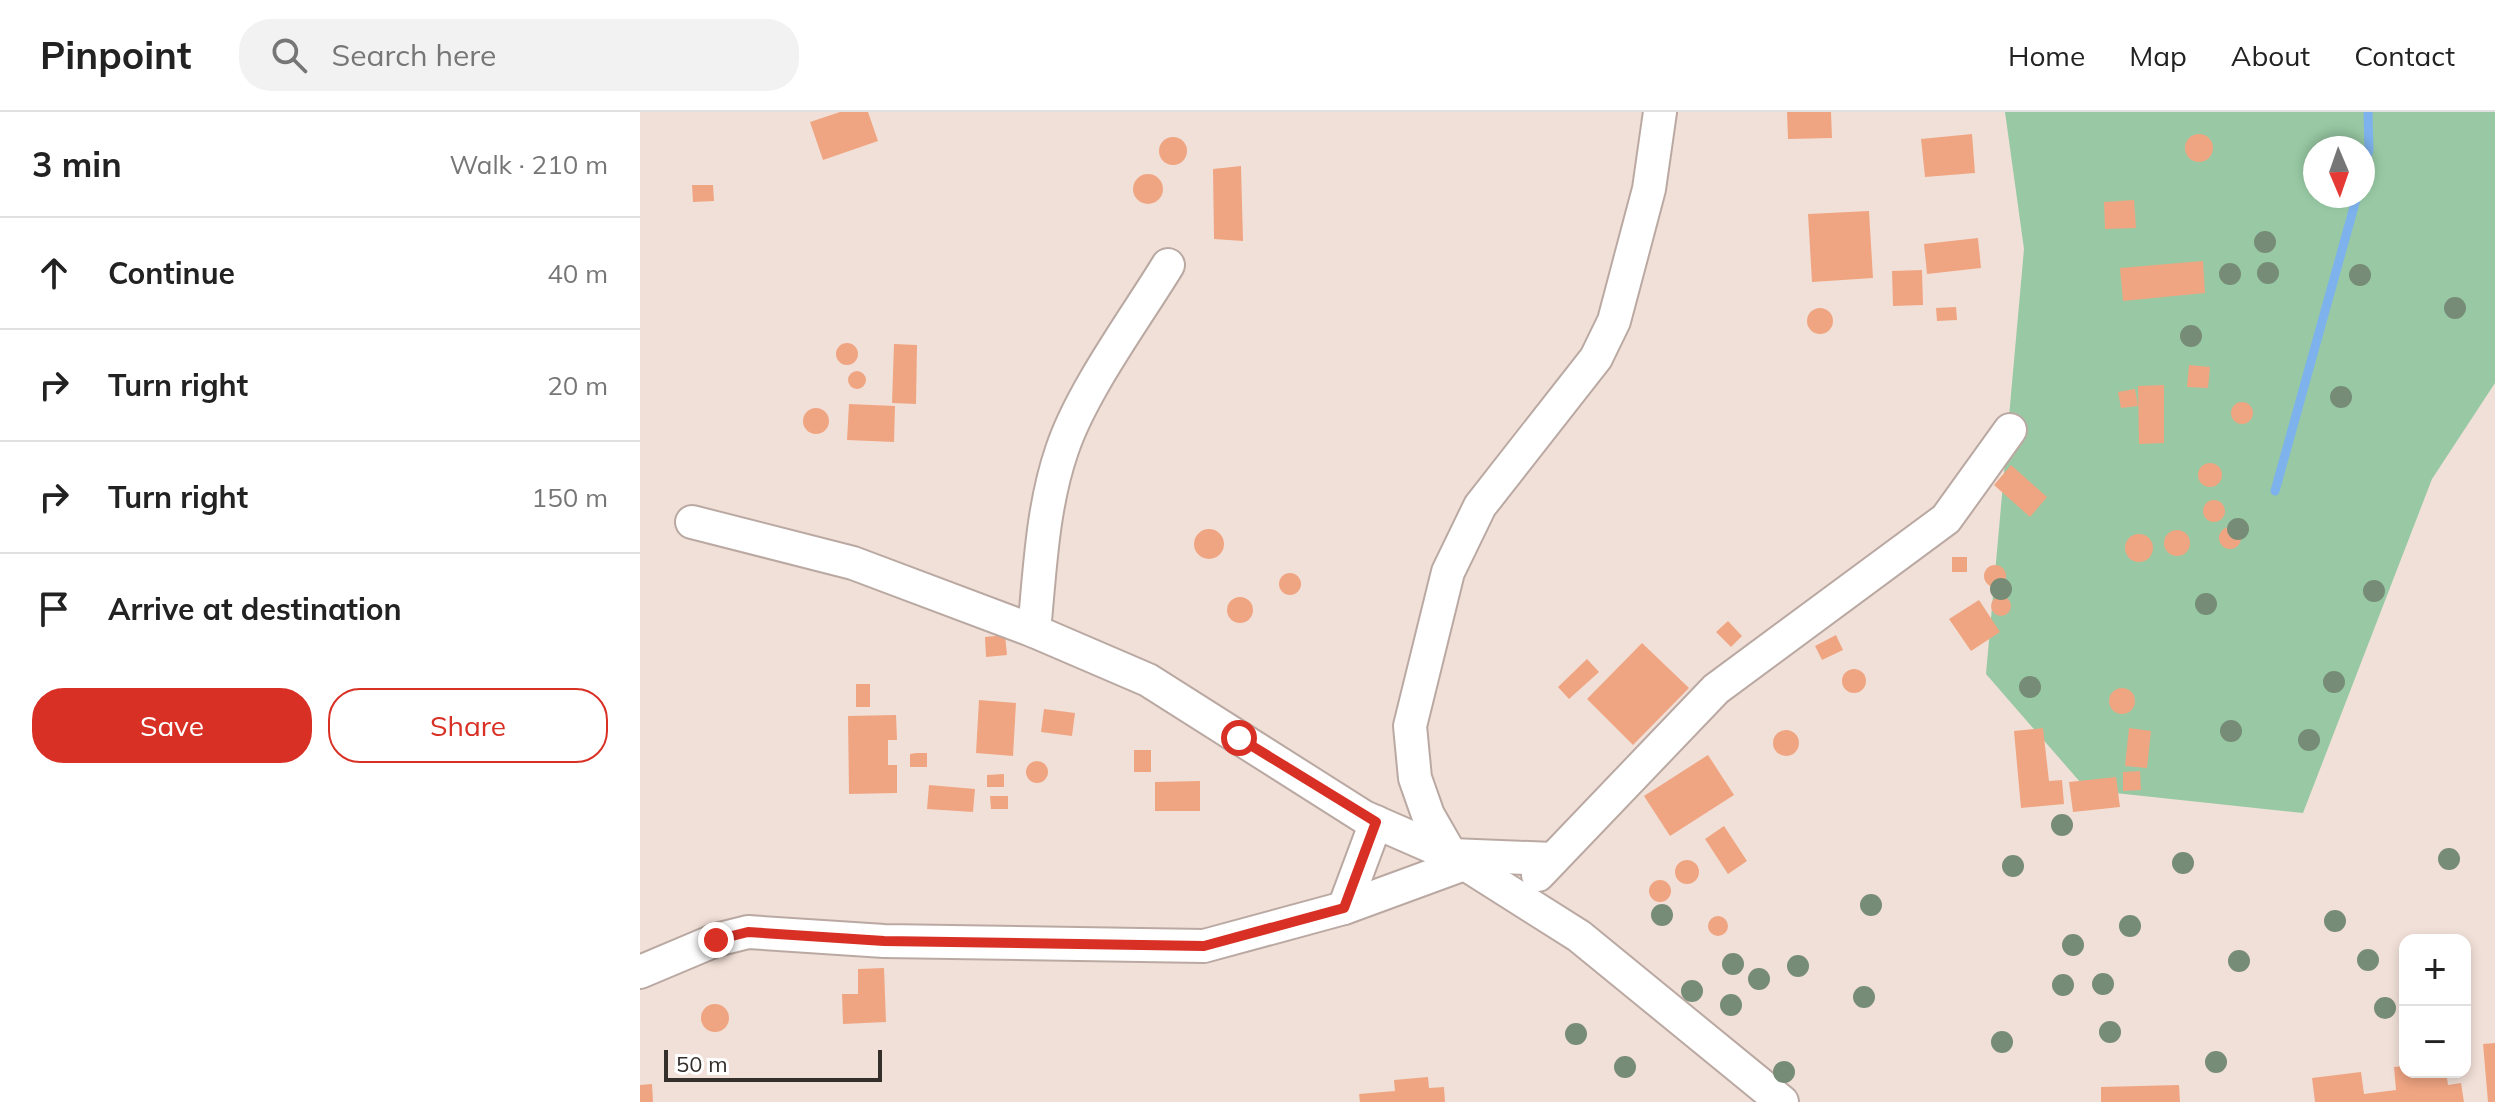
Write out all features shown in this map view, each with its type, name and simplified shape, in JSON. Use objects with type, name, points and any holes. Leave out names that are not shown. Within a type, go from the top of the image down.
[{"type":"street","points":[[1457,859],[1428,815],[1415,778],[1410,726],[1448,572],[1480,506],[1596,358],[1614,321],[1649,189],[1660,112]]},
{"type":"street","points":[[1034,631],[1046,516],[1062,449],[1098,377],[1168,265]]},
{"type":"street","points":[[1518,897],[1716,689],[1946,519],[2010,430]]},
{"type":"street","points":[[692,522],[853,563],[1034,631],[1148,680],[1376,822],[1457,859],[1579,936],[1782,1102]]},
{"type":"street","points":[[1344,908],[1376,822]]},
{"type":"street","points":[[640,972],[716,940],[748,932],[884,941],[1204,946],[1344,908],[1457,859],[1553,859]]},
{"type":"green space","points":[[2005,112],[2495,112],[2495,383],[2432,479],[2303,813],[2087,790],[1986,674],[2024,249]]},
{"type":"building","points":[[840,112],[868,112],[878,141],[823,160],[810,122]]},
{"type":"building","points":[[1787,112],[1831,112],[1832,138],[1788,139]]},
{"type":"building","points":[[1972,134],[1975,173],[1925,177],[1921,139]]},
{"type":"building","points":[[2199,134],[2209,138],[2213,148],[2209,158],[2199,162],[2189,158],[2185,148],[2189,138]]},
{"type":"building","points":[[1173,137],[1183,141],[1187,151],[1183,161],[1173,165],[1163,161],[1159,151],[1163,141]]},
{"type":"building","points":[[1241,166],[1243,241],[1214,239],[1213,169]]},
{"type":"building","points":[[1148,174],[1159,178],[1163,189],[1159,200],[1148,204],[1137,200],[1133,189],[1137,178]]},
{"type":"building","points":[[692,185],[713,185],[714,201],[693,202]]},
{"type":"building","points":[[2134,200],[2136,228],[2105,229],[2104,202]]},
{"type":"building","points":[[1869,211],[1873,278],[1812,282],[1808,214]]},
{"type":"building","points":[[1978,238],[1981,268],[1927,274],[1924,244]]},
{"type":"building","points":[[2203,261],[2205,293],[2123,301],[2120,268]]},
{"type":"building","points":[[1922,270],[1923,305],[1893,306],[1892,271]]},
{"type":"building","points":[[1956,307],[1957,320],[1937,321],[1936,308]]},
{"type":"building","points":[[1820,308],[1829,312],[1833,321],[1829,330],[1820,334],[1811,330],[1807,321],[1811,312]]},
{"type":"building","points":[[847,343],[855,346],[858,354],[855,362],[847,365],[839,362],[836,354],[839,346]]},
{"type":"building","points":[[894,344],[917,345],[916,404],[892,403]]},
{"type":"building","points":[[2189,365],[2210,367],[2208,388],[2187,387]]},
{"type":"building","points":[[857,371],[866,380],[857,389],[848,380]]},
{"type":"building","points":[[2164,385],[2164,443],[2139,444],[2138,386]]},
{"type":"building","points":[[2135,389],[2138,406],[2121,408],[2118,392]]},
{"type":"building","points":[[2242,402],[2250,405],[2253,413],[2250,421],[2242,424],[2234,421],[2231,413],[2234,405]]},
{"type":"building","points":[[849,404],[895,406],[894,442],[847,440]]},
{"type":"building","points":[[816,408],[825,412],[829,421],[825,430],[816,434],[807,430],[803,421],[807,412]]},
{"type":"building","points":[[2210,463],[2219,466],[2222,475],[2219,484],[2210,487],[2201,484],[2198,475],[2201,466]]},
{"type":"building","points":[[2011,465],[2047,497],[2030,517],[1994,485]]},
{"type":"building","points":[[2214,500],[2222,503],[2225,511],[2222,519],[2214,522],[2206,519],[2203,511],[2206,503]]},
{"type":"building","points":[[2230,527],[2238,530],[2241,538],[2238,546],[2230,549],[2222,546],[2219,538],[2222,530]]},
{"type":"building","points":[[1209,529],[1220,533],[1224,544],[1220,555],[1209,559],[1198,555],[1194,544],[1198,533]]},
{"type":"building","points":[[2177,530],[2186,534],[2190,543],[2186,552],[2177,556],[2168,552],[2164,543],[2168,534]]},
{"type":"building","points":[[2139,534],[2149,538],[2153,548],[2149,558],[2139,562],[2129,558],[2125,548],[2129,538]]},
{"type":"building","points":[[1952,557],[1967,557],[1967,572],[1952,572]]},
{"type":"building","points":[[1991,565],[1999,565],[2006,576],[1999,587],[1991,587],[1984,580],[1984,572]]},
{"type":"building","points":[[1290,573],[1298,576],[1301,584],[1298,592],[1290,595],[1282,592],[1279,584],[1282,576]]},
{"type":"building","points":[[2001,596],[2008,599],[2011,606],[2008,613],[2001,616],[1994,613],[1991,606],[1994,599]]},
{"type":"building","points":[[1240,597],[1249,601],[1253,610],[1249,619],[1240,623],[1231,619],[1227,610],[1231,601]]},
{"type":"building","points":[[1979,600],[2000,632],[1971,651],[1949,619]]},
{"type":"building","points":[[1728,621],[1742,636],[1731,647],[1716,632]]},
{"type":"building","points":[[1005,635],[1007,655],[986,657],[985,637]]},
{"type":"building","points":[[1836,635],[1843,650],[1822,660],[1815,646]]},
{"type":"building","points":[[1642,643],[1689,688],[1633,745],[1587,699]]},
{"type":"building","points":[[1587,659],[1599,672],[1569,699],[1558,687]]},
{"type":"building","points":[[1854,669],[1863,672],[1866,681],[1863,690],[1854,693],[1845,690],[1842,681],[1845,672]]},
{"type":"building","points":[[856,684],[870,684],[870,707],[856,707]]},
{"type":"building","points":[[2122,688],[2131,692],[2135,701],[2131,710],[2122,714],[2113,710],[2109,701],[2113,692]]},
{"type":"building","points":[[979,700],[1016,703],[1013,756],[976,753]]},
{"type":"building","points":[[1044,709],[1075,713],[1072,736],[1041,732]]},
{"type":"building","points":[[896,715],[897,740],[888,740],[888,765],[897,765],[897,793],[849,794],[848,716]]},
{"type":"building","points":[[2043,728],[2049,781],[2062,780],[2064,804],[2021,808],[2014,731]]},
{"type":"building","points":[[2129,728],[2151,731],[2147,768],[2125,766]]},
{"type":"building","points":[[1786,730],[1795,734],[1799,743],[1795,752],[1786,756],[1777,752],[1773,743],[1777,734]]},
{"type":"building","points":[[1134,750],[1151,750],[1151,772],[1134,772]]},
{"type":"building","points":[[927,753],[927,767],[910,767],[910,754]]},
{"type":"building","points":[[1708,755],[1734,795],[1670,836],[1644,796]]},
{"type":"building","points":[[1033,761],[1041,761],[1048,772],[1041,783],[1033,783],[1026,776],[1026,768]]},
{"type":"building","points":[[2140,771],[2141,790],[2123,791],[2123,772]]},
{"type":"building","points":[[1004,774],[1004,787],[987,787],[987,775]]},
{"type":"building","points":[[2116,777],[2120,807],[2073,812],[2069,782]]},
{"type":"building","points":[[1200,781],[1200,811],[1155,811],[1155,782]]},
{"type":"building","points":[[929,785],[975,789],[973,812],[927,809]]},
{"type":"building","points":[[990,796],[1008,796],[1008,809],[991,809]]},
{"type":"building","points":[[1724,826],[1747,861],[1728,874],[1705,839]]},
{"type":"building","points":[[1687,860],[1696,863],[1699,872],[1696,881],[1687,884],[1678,881],[1675,872],[1678,863]]},
{"type":"building","points":[[1660,880],[1668,883],[1671,891],[1668,899],[1660,902],[1652,899],[1649,891],[1652,883]]},
{"type":"building","points":[[1718,916],[1725,919],[1728,926],[1725,933],[1718,936],[1711,933],[1708,926],[1711,919]]},
{"type":"building","points":[[884,968],[886,1022],[843,1024],[842,994],[858,994],[858,969]]},
{"type":"building","points":[[715,1004],[725,1008],[729,1018],[725,1028],[715,1032],[705,1028],[701,1018],[705,1008]]},
{"type":"building","points":[[2495,1043],[2495,1102],[2488,1102],[2483,1044]]},
{"type":"building","points":[[2394,1067],[2399,1067],[2399,1078],[2447,1078],[2448,1085],[2461,1083],[2464,1102],[2315,1102],[2312,1078],[2361,1072],[2364,1094],[2396,1090]]},
{"type":"building","points":[[1428,1077],[1429,1088],[1444,1087],[1445,1102],[1360,1102],[1359,1094],[1395,1091],[1394,1080]]},
{"type":"building","points":[[652,1084],[653,1102],[640,1102],[640,1085]]},
{"type":"building","points":[[2179,1085],[2180,1102],[2101,1102],[2101,1087]]},
{"type":"waterway","points":[[2368,112],[2369,136]]},
{"type":"waterway","points":[[2275,491],[2354,208]]},
{"type":"route","points":[[716,940],[748,932],[884,941],[1204,946],[1344,908],[1376,822],[1239,738]]}]
